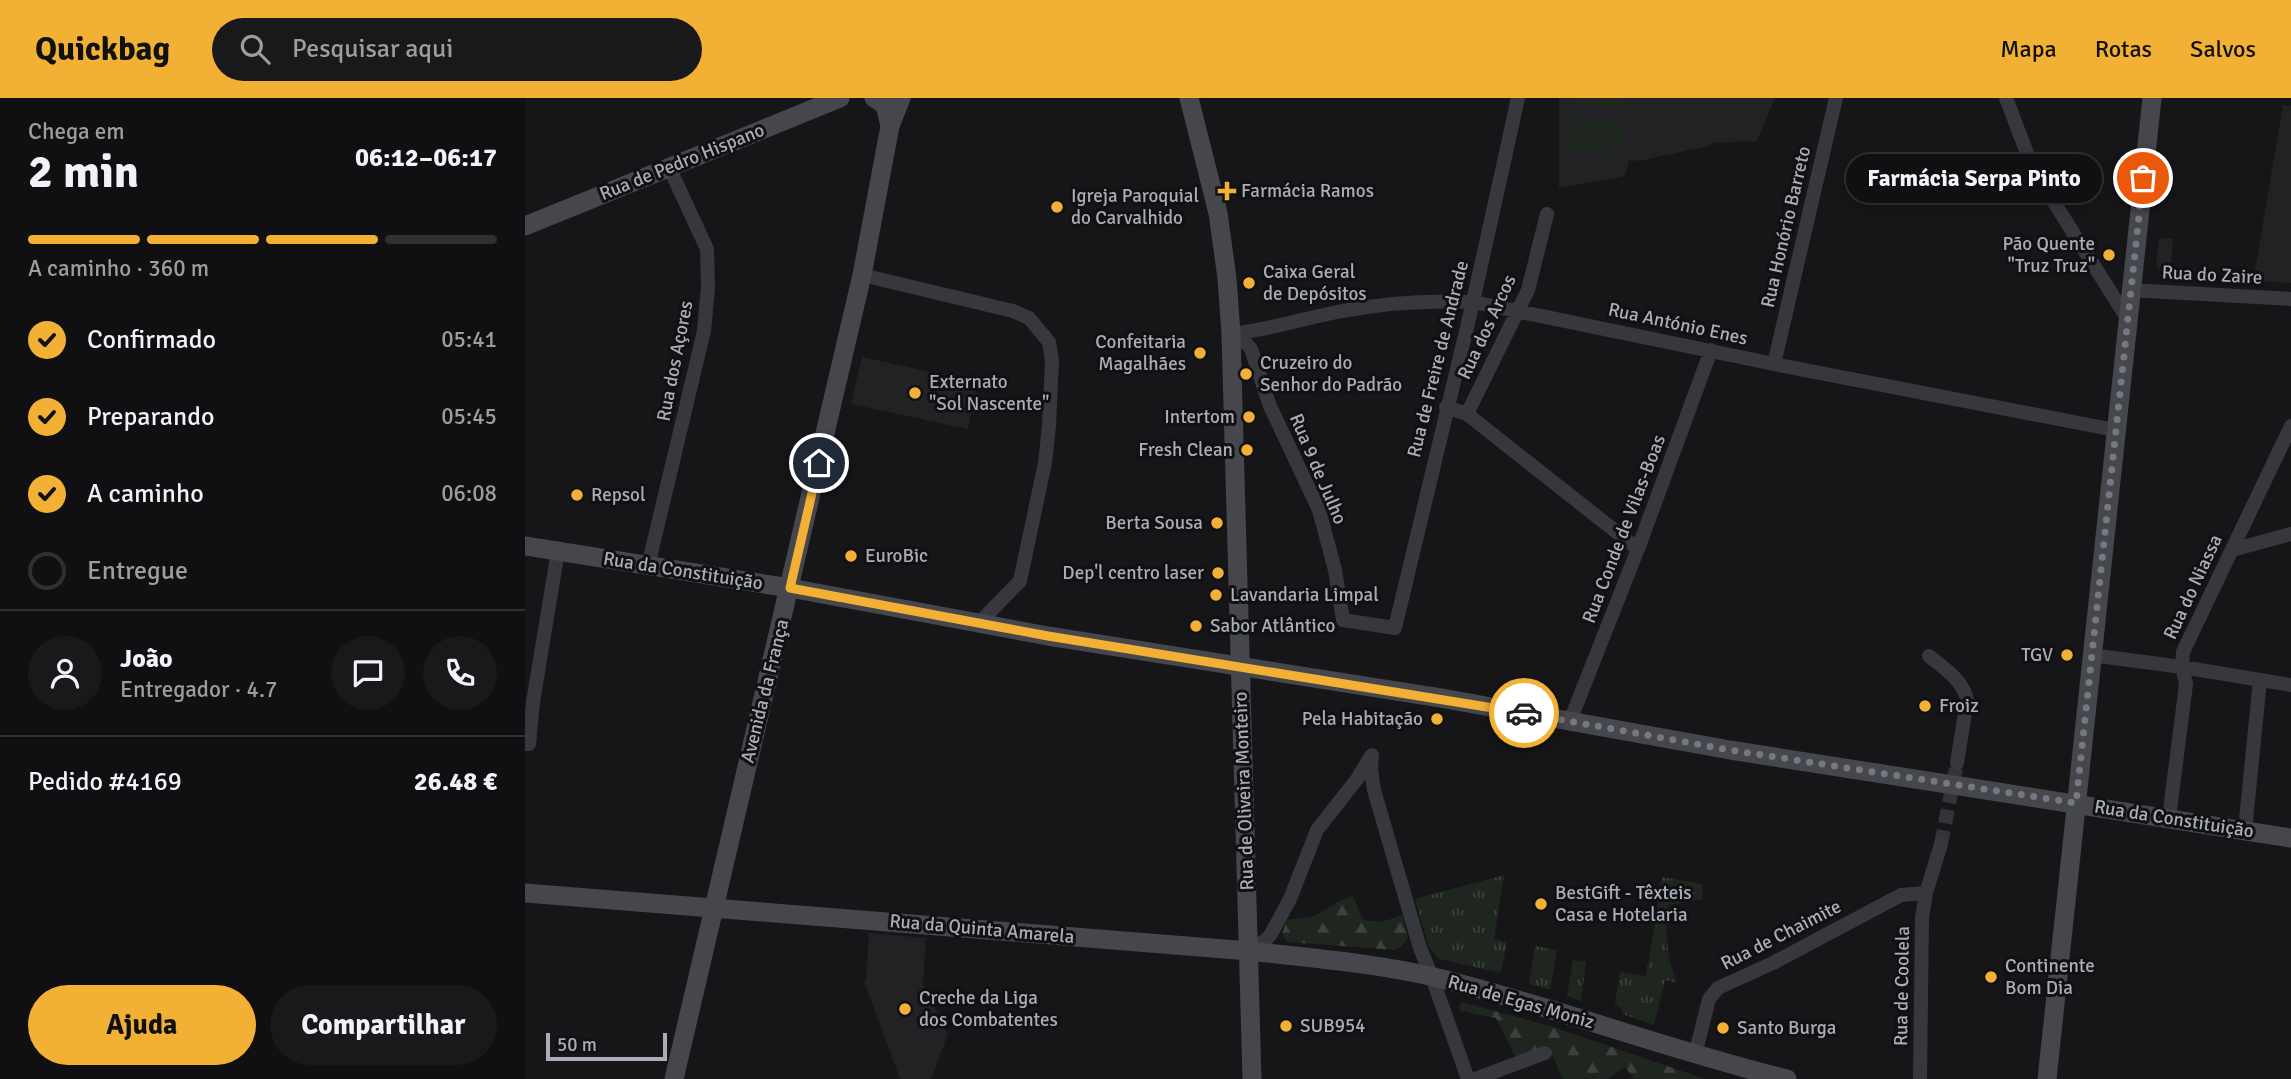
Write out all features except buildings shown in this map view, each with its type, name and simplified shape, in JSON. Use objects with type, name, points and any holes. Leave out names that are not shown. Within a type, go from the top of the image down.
[{"type":"main road","name":"Rua de Pedro Hispano","points":[[525,226],[840,98]]},
{"type":"main road","points":[[874,98],[885,105],[890,126]]},
{"type":"main road","name":"Avenida da França","points":[[674,1079],[862,275],[890,126],[901,98]]},
{"type":"main road","name":"Rua de Oliveira Monteiro","points":[[1189,98],[1218,213],[1231,334],[1252,1079]]},
{"type":"main road","points":[[2047,1079],[2152,98]]},
{"type":"main road","name":"Rua da Constituição","points":[[525,546],[790,588],[979,623],[1730,750],[2291,838]]},
{"type":"main road","name":"Rua da Quinta Amarela","points":[[525,893],[1249,951]]},
{"type":"main road","name":"Rua de Egas Moniz","points":[[1249,951],[1335,961],[1432,977],[1542,1006],[1695,1055],[1787,1079]]},
{"type":"street","name":"Rua de Freire de Andrade","points":[[1395,628],[1518,98]]},
{"type":"street","name":"Rua Honório Barreto","points":[[1774,364],[1836,98]]},
{"type":"street","points":[[2006,98],[2033,169],[2127,318]]},
{"type":"street","name":"Rua dos Açores","points":[[648,566],[704,331],[708,287],[707,249],[669,167]]},
{"type":"street","name":"Rua dos Arcos","points":[[1468,414],[1519,312],[1539,250],[1547,214]]},
{"type":"street","points":[[862,275],[1013,311],[1029,318],[1049,342],[1052,361],[1045,463],[1020,581],[979,623]]},
{"type":"street","name":"Rua do Zaire","points":[[2130,290],[2291,299]]},
{"type":"street","name":"Rua António Enes","points":[[1231,334],[1254,332],[1373,305],[1440,300],[1472,302],[2115,430]]},
{"type":"street","name":"Rua 9 de Julho","points":[[1231,334],[1244,341],[1251,349],[1270,406],[1319,510],[1335,570],[1343,620],[1395,628]]},
{"type":"street","name":"Rua Conde de Vilas-Boas","points":[[1570,721],[1638,549],[1711,350]]},
{"type":"street","points":[[1446,407],[1468,414],[1638,549]]},
{"type":"street","name":"Rua do Niassa","points":[[2169,818],[2186,684],[2182,667],[2183,652],[2291,426]]},
{"type":"street","points":[[2232,550],[2291,534]]},
{"type":"street","points":[[525,744],[529,744],[529,702],[558,551]]},
{"type":"street","points":[[2091,655],[2291,685]]},
{"type":"street","points":[[1929,656],[1952,675],[1966,693],[1957,763]]},
{"type":"street","points":[[2245,830],[2260,680]]},
{"type":"street","points":[[1249,951],[1267,939],[1271,933],[1290,899],[1317,830],[1372,755],[1374,790],[1420,948],[1468,1079]]},
{"type":"street","name":"Rua de Coolela","points":[[1920,1079],[1922,918],[1926,893],[1941,845]]},
{"type":"street","name":"Rua de Chaimite","points":[[1695,1055],[1709,999],[1718,988],[1773,963],[1902,895],[1926,893]]},
{"type":"street","points":[[1475,1079],[1545,1053]]},
{"type":"shaded area","points":[[1559,98],[1775,98],[1757,141],[1710,143],[1709,146],[1629,161],[1625,176],[1559,188]]},
{"type":"shaded area","points":[[2283,105],[2291,106],[2291,283],[2253,281]]},
{"type":"shaded area","points":[[2159,238],[2173,239],[2170,275],[2156,266]]},
{"type":"shaded area","name":"Externato \"Sol Nascente\"","points":[[862,357],[978,382],[968,429],[851,404]]},
{"type":"shaded area","name":"Creche da Liga dos Combatentes","points":[[869,933],[926,938],[923,984],[948,1034],[931,1079],[900,1079],[864,981]]},
{"type":"green space","points":[[1573,98],[1629,98],[1627,110],[1572,105]]},
{"type":"green space","points":[[1570,117],[1626,123],[1622,157],[1567,150]]},
{"type":"green space","points":[[1504,875],[1494,939],[1507,942],[1501,973],[1439,959],[1428,945],[1415,899]]},
{"type":"green space","points":[[1662,877],[1702,884],[1703,899],[1669,905],[1667,945],[1677,983],[1665,980],[1654,1025],[1622,1014],[1622,1009],[1615,1003],[1620,972],[1646,976]]},
{"type":"green space","points":[[1353,896],[1363,920],[1382,922],[1402,915],[1408,937],[1402,946],[1395,950],[1287,942],[1282,934],[1287,920],[1315,916]]},
{"type":"green space","points":[[1535,946],[1557,950],[1550,990],[1529,984]]},
{"type":"green space","points":[[1573,960],[1586,962],[1581,1001],[1567,996]]},
{"type":"green space","points":[[1462,1002],[1550,1026],[1705,1079],[1634,1079],[1625,1067],[1608,1079],[1563,1079],[1548,1045],[1516,1058],[1496,1018],[1461,1011],[1459,1006]]},
{"type":"tunnel","points":[[1941,844],[1957,763]]},
{"type":"way so far","points":[[1524,713],[1730,750],[2076,803],[2143,178]]},
{"type":"place","name":"Farmácia Serpa Pinto","points":[[2143,178]]},
{"type":"place","name":"Farmácia Ramos","points":[[1227,191]]},
{"type":"place","name":"Igreja Paroquial do Carvalhido","points":[[1057,207]]},
{"type":"place","name":"Pão Quente \"Truz Truz\"","points":[[2109,255]]},
{"type":"place","name":"Caixa Geral de Depósitos","points":[[1249,283]]},
{"type":"place","name":"Confeitaria Magalhães","points":[[1200,353]]},
{"type":"place","name":"Cruzeiro do Senhor do Padrão","points":[[1246,374]]},
{"type":"place","name":"Externato \"Sol Nascente\"","points":[[915,393]]},
{"type":"place","name":"Intertom","points":[[1249,417]]},
{"type":"place","name":"Fresh Clean","points":[[1247,450]]},
{"type":"place","name":"Repsol","points":[[577,495]]},
{"type":"place","name":"Berta Sousa","points":[[1217,523]]},
{"type":"place","name":"EuroBic","points":[[851,556]]},
{"type":"place","name":"Dep'l centro laser","points":[[1218,573]]},
{"type":"place","name":"Lavandaria Limpal","points":[[1216,595]]},
{"type":"place","name":"Sabor Atlântico","points":[[1196,626]]},
{"type":"place","name":"TGV","points":[[2067,655]]},
{"type":"place","name":"Froiz","points":[[1925,706]]},
{"type":"place","name":"Pela Habitação","points":[[1437,719]]},
{"type":"place","name":"BestGift - Têxteis Casa e Hotelaria","points":[[1541,904]]},
{"type":"place","name":"Continente Bom Dia","points":[[1991,977]]},
{"type":"place","name":"Creche da Liga dos Combatentes","points":[[905,1009]]},
{"type":"place","name":"SUB954","points":[[1286,1026]]},
{"type":"place","name":"Santo Burga","points":[[1723,1028]]},
{"type":"route","points":[[819,463],[790,588],[1048,636],[1524,713]]}]
